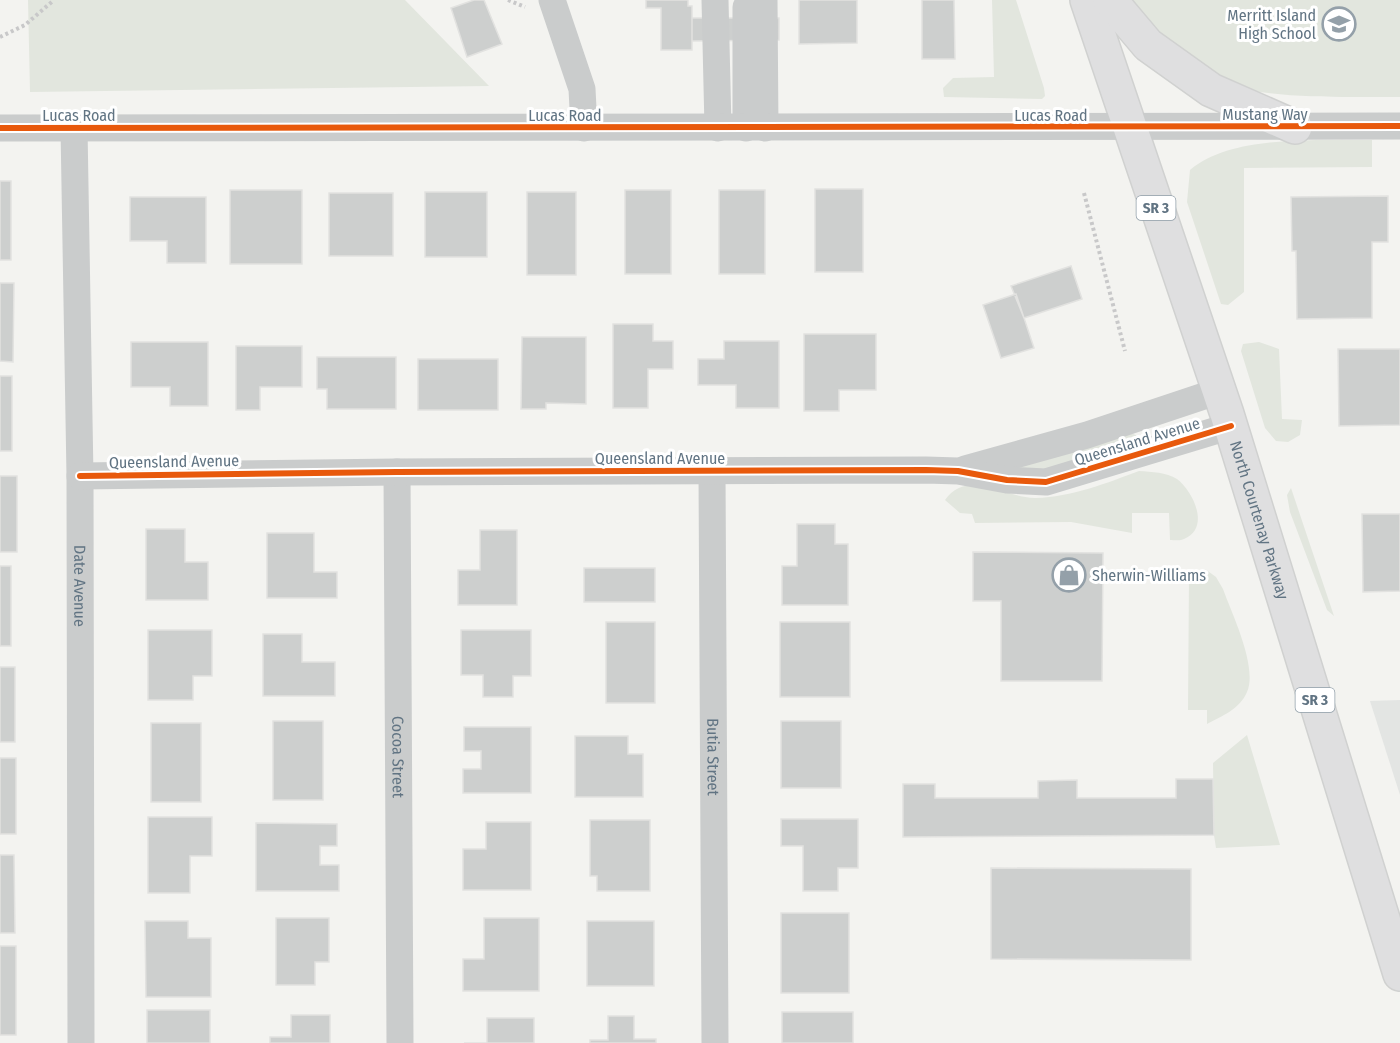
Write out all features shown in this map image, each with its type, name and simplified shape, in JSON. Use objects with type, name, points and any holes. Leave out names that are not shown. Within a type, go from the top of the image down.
[{"type":"main road","name":"North Courtenay Parkway","points":[[1087,0],[1231,426],[1400,974]]},
{"type":"main road","points":[[1110,0],[1148,45],[1211,90],[1295,127]]},
{"type":"street","points":[[552,0],[582,89],[584,128]]},
{"type":"street","points":[[716,0],[717,128]]},
{"type":"street","points":[[746,0],[756,128]]},
{"type":"street","points":[[756,128],[764,0]]},
{"type":"street","name":"Mustang Way","points":[[1130,128],[1400,126]]},
{"type":"street","name":"Lucas Road","points":[[0,128],[1130,128]]},
{"type":"street","name":"Date Avenue","points":[[74,128],[80,476],[81,1043]]},
{"type":"street","points":[[958,471],[1087,435],[1219,391]]},
{"type":"street","name":"Queensland Avenue","points":[[80,476],[397,472],[958,471],[1007,480],[1046,482],[1231,426]]},
{"type":"street","name":"Cocoa Street","points":[[397,472],[400,1043]]},
{"type":"street","name":"Butia Street","points":[[712,472],[716,1043]]},
{"type":"path","points":[[0,37],[25,25],[54,0]]},
{"type":"path","points":[[1084,193],[1125,351]]},
{"type":"shaded area","points":[[28,0],[405,0],[489,86],[30,92]]},
{"type":"shaded area","points":[[992,0],[1016,0],[1044,88],[1045,96],[1042,99],[944,97],[943,88],[953,78],[994,77]]},
{"type":"shaded area","points":[[1130,0],[1400,0],[1400,97],[1291,95],[1235,87],[1211,79],[1183,63]]},
{"type":"shaded area","points":[[1302,140],[1372,140],[1372,167],[1244,168],[1244,292],[1228,305],[1221,304],[1187,202],[1190,170],[1208,158],[1252,145]]},
{"type":"shaded area","points":[[1259,342],[1279,349],[1282,419],[1302,420],[1300,435],[1288,442],[1276,441],[1265,428],[1241,351],[1243,344]]},
{"type":"shaded area","points":[[1131,433],[1138,436],[1140,440],[1043,470],[1007,467]]},
{"type":"shaded area","points":[[1139,471],[1168,475],[1177,479],[1189,492],[1197,509],[1198,518],[1197,527],[1192,534],[1183,540],[1170,540],[1169,513],[1132,513],[1132,533],[1071,522],[975,523],[972,514],[960,513],[945,500],[955,490],[976,485],[1024,497],[1049,497],[1089,489]]},
{"type":"shaded area","points":[[1291,488],[1334,616],[1327,610],[1290,512],[1287,495]]},
{"type":"shaded area","points":[[1205,569],[1216,577],[1223,589],[1247,655],[1249,669],[1249,681],[1244,698],[1230,711],[1207,724],[1207,710],[1188,710],[1189,576]]},
{"type":"shaded area","points":[[1400,700],[1400,795],[1370,701]]},
{"type":"shaded area","points":[[1247,735],[1280,845],[1216,848],[1213,763]]},
{"type":"building","points":[[474,0],[484,0],[502,44],[467,57],[451,8]]},
{"type":"building","points":[[646,0],[688,0],[688,6],[692,6],[692,50],[661,50],[661,8],[646,8]]},
{"type":"building","points":[[799,0],[857,0],[857,43],[799,44]]},
{"type":"building","points":[[922,0],[954,0],[955,59],[922,59]]},
{"type":"building","points":[[692,18],[779,18],[779,40],[692,41]]},
{"type":"building","points":[[0,181],[11,181],[11,260],[0,260]]},
{"type":"building","points":[[815,189],[863,189],[863,272],[815,272]]},
{"type":"building","points":[[230,190],[302,190],[302,264],[230,264]]},
{"type":"building","points":[[625,190],[671,190],[671,274],[625,274]]},
{"type":"building","points":[[719,190],[765,190],[765,274],[719,274]]},
{"type":"building","points":[[425,192],[487,192],[487,257],[425,257]]},
{"type":"building","points":[[527,192],[576,192],[576,275],[527,275]]},
{"type":"building","points":[[329,193],[393,193],[393,256],[329,256]]},
{"type":"building","points":[[1388,196],[1388,242],[1372,242],[1372,318],[1297,319],[1296,251],[1292,251],[1291,197]]},
{"type":"building","points":[[130,197],[206,197],[206,263],[167,263],[167,241],[130,241]]},
{"type":"building","points":[[1071,266],[1082,299],[1024,318],[1011,286]]},
{"type":"building","points":[[0,283],[14,283],[13,362],[0,361]]},
{"type":"building","points":[[1016,294],[1034,348],[1001,358],[983,305]]},
{"type":"building","points":[[613,324],[653,324],[653,341],[673,341],[673,369],[648,369],[648,408],[613,408]]},
{"type":"building","points":[[804,334],[876,334],[876,390],[839,390],[839,411],[804,411]]},
{"type":"building","points":[[522,337],[586,337],[586,404],[546,403],[546,409],[521,409]]},
{"type":"building","points":[[724,341],[779,341],[779,408],[736,408],[736,385],[698,385],[698,359],[724,359]]},
{"type":"building","points":[[131,342],[208,342],[208,406],[170,406],[170,387],[131,387]]},
{"type":"building","points":[[236,346],[302,346],[302,387],[260,387],[260,410],[236,410]]},
{"type":"building","points":[[1338,349],[1400,349],[1400,425],[1339,426]]},
{"type":"building","points":[[317,357],[396,357],[396,409],[327,409],[327,389],[317,389]]},
{"type":"building","points":[[418,359],[498,359],[498,410],[418,410]]},
{"type":"building","points":[[0,376],[12,376],[12,451],[0,451]]},
{"type":"building","points":[[0,476],[17,476],[17,552],[0,552]]},
{"type":"building","points":[[1362,514],[1400,514],[1400,591],[1363,592]]},
{"type":"building","points":[[797,524],[835,524],[835,544],[848,544],[848,605],[782,605],[782,566],[797,566]]},
{"type":"building","points":[[146,529],[185,529],[185,562],[208,562],[208,600],[146,600]]},
{"type":"building","points":[[480,530],[517,530],[517,605],[458,605],[458,570],[480,570]]},
{"type":"building","points":[[267,533],[314,533],[314,572],[337,572],[337,598],[267,598]]},
{"type":"building","points":[[973,552],[1103,553],[1102,681],[1001,681],[1001,601],[973,601]]},
{"type":"building","points":[[0,566],[11,566],[11,646],[0,646]]},
{"type":"building","points":[[584,568],[655,568],[655,602],[584,602]]},
{"type":"building","points":[[606,622],[655,622],[655,703],[606,703]]},
{"type":"building","points":[[780,622],[850,622],[850,697],[780,697]]},
{"type":"building","points":[[148,630],[212,630],[212,676],[193,676],[193,700],[148,700]]},
{"type":"building","points":[[461,630],[531,630],[531,676],[513,676],[513,697],[483,697],[483,675],[461,675]]},
{"type":"building","points":[[263,634],[302,634],[302,662],[335,662],[335,696],[263,696]]},
{"type":"building","points":[[0,667],[15,667],[15,742],[0,742]]},
{"type":"building","points":[[273,721],[323,721],[323,800],[273,800]]},
{"type":"building","points":[[781,721],[841,721],[841,788],[781,788]]},
{"type":"building","points":[[151,723],[201,723],[201,802],[151,802]]},
{"type":"building","points":[[464,727],[531,727],[531,793],[463,793],[463,769],[481,769],[481,751],[464,751]]},
{"type":"building","points":[[575,736],[628,736],[628,754],[643,754],[643,797],[575,797]]},
{"type":"building","points":[[0,758],[16,758],[16,834],[0,834]]},
{"type":"building","points":[[1176,779],[1213,779],[1214,835],[903,837],[903,784],[935,784],[935,798],[1038,798],[1038,781],[1077,780],[1077,798],[1176,798]]},
{"type":"building","points":[[148,817],[212,817],[212,856],[190,856],[190,893],[148,893]]},
{"type":"building","points":[[781,819],[858,819],[858,868],[838,868],[838,891],[803,891],[803,846],[781,846]]},
{"type":"building","points":[[590,820],[650,820],[650,891],[597,891],[597,876],[590,876]]},
{"type":"building","points":[[486,822],[531,822],[531,890],[463,890],[463,849],[486,849]]},
{"type":"building","points":[[256,823],[337,824],[337,846],[320,846],[320,865],[339,865],[339,891],[256,891]]},
{"type":"building","points":[[0,855],[14,855],[15,933],[0,933]]},
{"type":"building","points":[[991,868],[1191,869],[1191,960],[991,959]]},
{"type":"building","points":[[781,913],[849,913],[849,993],[781,993]]},
{"type":"building","points":[[276,918],[329,918],[329,962],[315,962],[315,985],[276,985]]},
{"type":"building","points":[[484,918],[539,918],[539,991],[463,991],[463,959],[484,959]]},
{"type":"building","points":[[145,921],[188,921],[188,938],[211,938],[211,997],[146,997]]},
{"type":"building","points":[[587,921],[654,921],[654,986],[587,986]]},
{"type":"building","points":[[0,946],[16,946],[16,1035],[0,1035]]},
{"type":"building","points":[[147,1010],[210,1010],[210,1043],[147,1043]]},
{"type":"building","points":[[782,1012],[853,1012],[853,1043],[782,1043]]},
{"type":"building","points":[[291,1015],[330,1015],[330,1043],[270,1043],[270,1037],[291,1037]]},
{"type":"building","points":[[608,1016],[634,1016],[634,1039],[656,1039],[656,1043],[590,1043],[590,1040],[608,1040]]},
{"type":"building","points":[[487,1018],[534,1018],[534,1043],[487,1043]]},
{"type":"cycle path","points":[[0,128],[1400,126]]},
{"type":"cycle path","points":[[80,476],[926,470],[958,471],[1007,480],[1046,482],[1231,426]]},
{"type":"place","name":"Merritt Island High School","points":[[1339,24]]},
{"type":"place","name":"Sherwin-Williams","points":[[1069,575]]}]
